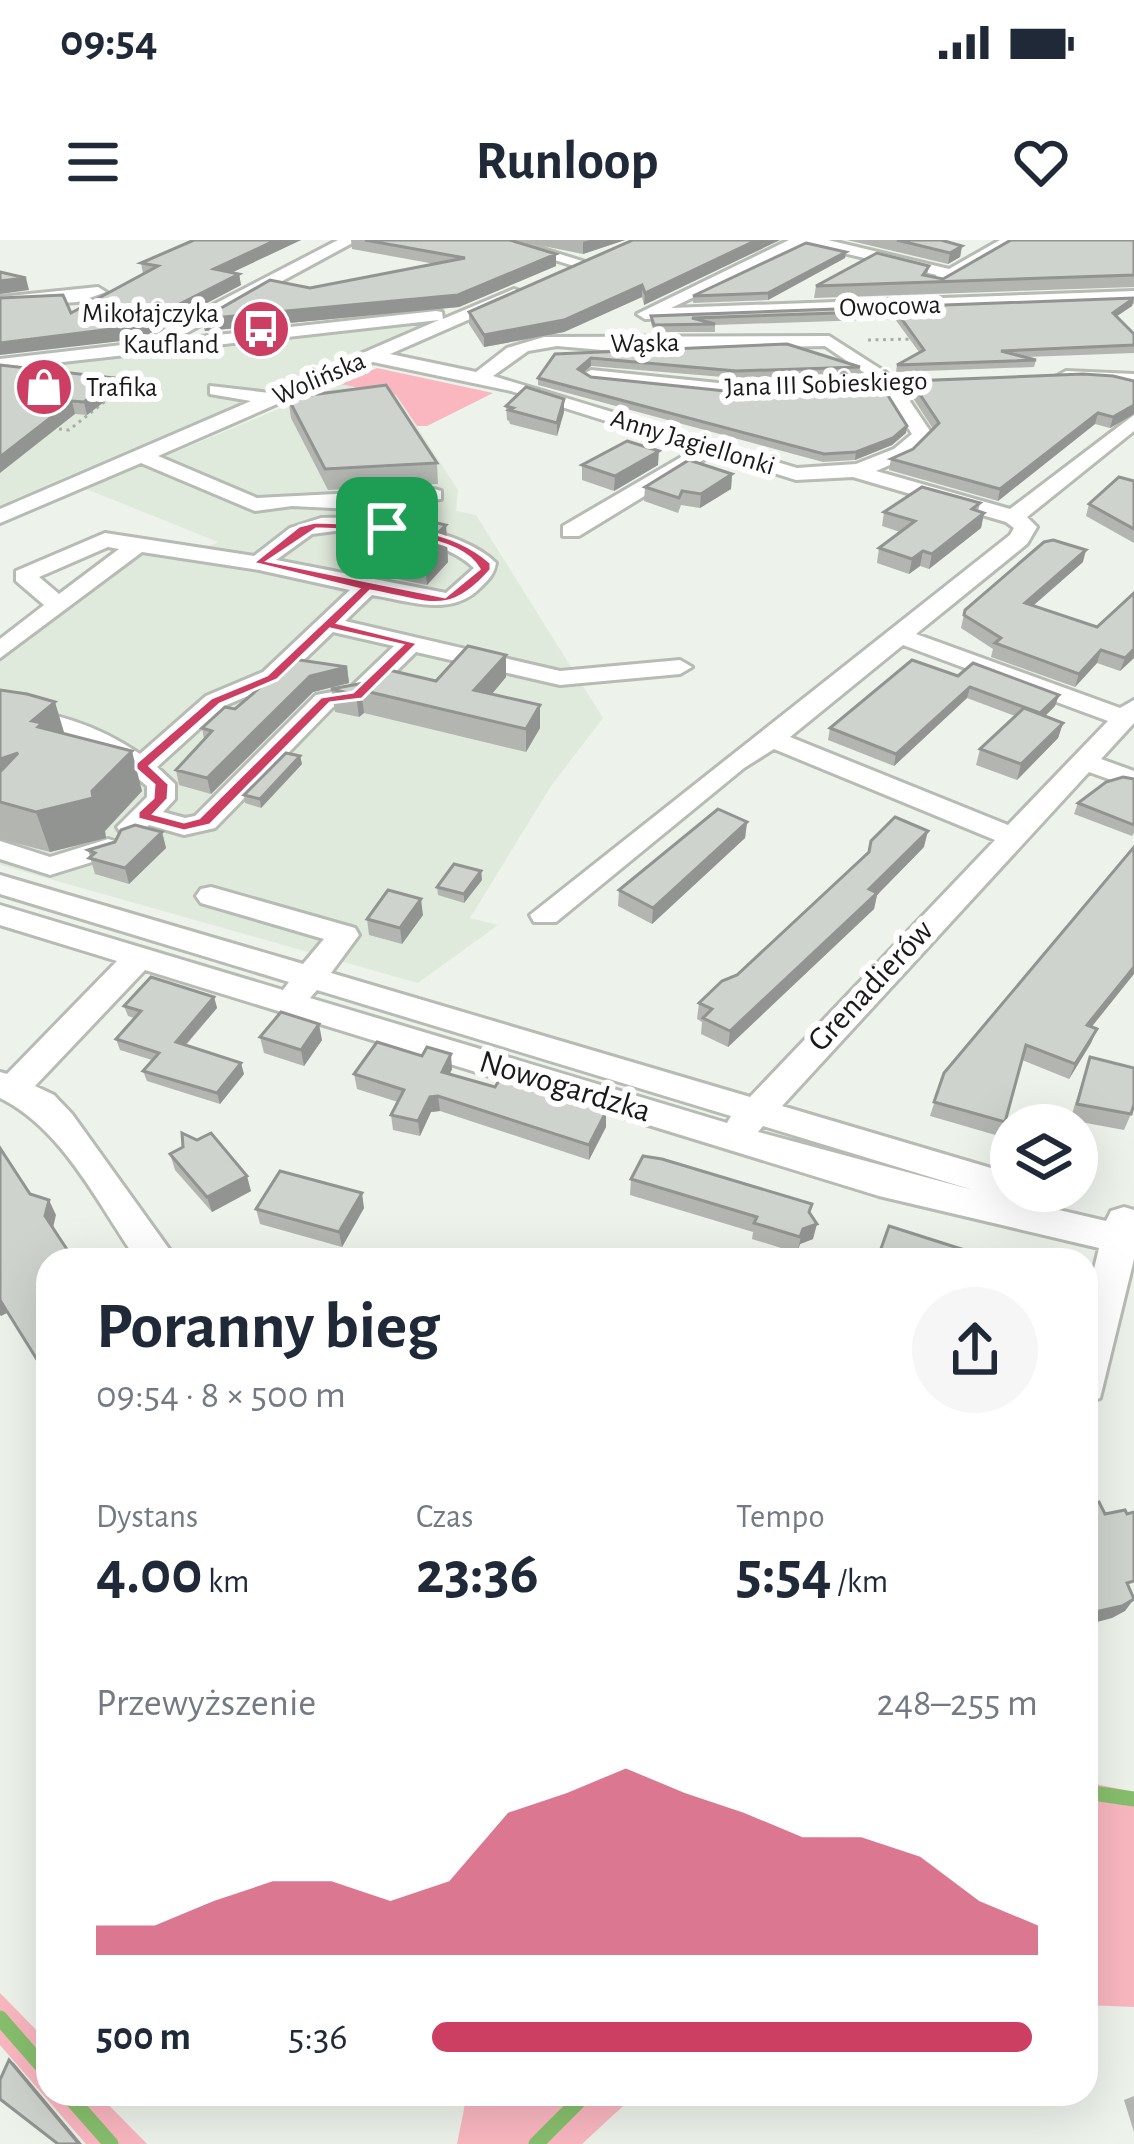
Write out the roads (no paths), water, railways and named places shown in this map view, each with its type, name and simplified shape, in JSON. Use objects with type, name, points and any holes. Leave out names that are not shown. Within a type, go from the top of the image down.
[{"type":"street","points":[[164,353],[160,339],[350,240]]},
{"type":"street","points":[[499,240],[584,264]]},
{"type":"street","points":[[587,340],[805,240],[951,274]]},
{"type":"street","points":[[893,307],[1011,240]]},
{"type":"street","points":[[965,249],[986,254]]},
{"type":"street","points":[[854,266],[874,255]]},
{"type":"street","points":[[563,273],[602,256]]},
{"type":"street","name":"Wolińska","points":[[0,516],[542,282]]},
{"type":"street","points":[[0,302],[54,296],[79,300],[97,284]]},
{"type":"street","points":[[770,310],[816,286]]},
{"type":"street","name":"Owocowa","points":[[645,314],[1134,296]]},
{"type":"street","points":[[0,364],[164,353],[423,317],[458,318]]},
{"type":"street","points":[[37,338],[40,359]]},
{"type":"street","name":"Wąska","points":[[481,377],[515,350],[587,340],[602,345],[820,339],[872,367],[889,382]]},
{"type":"street","name":"Anny Jagiellonki","points":[[372,356],[481,377],[796,474],[854,471],[1014,517]]},
{"type":"street","name":"Jana III Sobieskiego","points":[[591,376],[721,396],[913,382]]},
{"type":"street","points":[[1056,376],[1134,379]]},
{"type":"street","points":[[854,471],[888,460],[921,438],[889,382]]},
{"type":"street","points":[[545,915],[1019,539],[1026,527],[1014,517],[1134,421]]},
{"type":"street","points":[[571,530],[710,448]]},
{"type":"street","points":[[141,456],[255,505],[434,495]]},
{"type":"street","points":[[58,605],[24,576],[93,542],[259,563],[446,601],[458,597],[485,570],[485,563],[428,537],[326,524],[303,529],[259,563]]},
{"type":"street","points":[[0,651],[138,545]]},
{"type":"street","points":[[142,766],[215,701],[272,677],[367,587]]},
{"type":"street","points":[[329,625],[560,678],[680,667]]},
{"type":"street","name":"Grenadierów","points":[[733,1138],[1129,713],[900,637]]},
{"type":"street","points":[[5,900],[50,866],[125,833],[205,822],[326,700],[357,696],[411,643]]},
{"type":"street","points":[[0,716],[24,716],[87,731],[142,766],[161,784],[161,799],[125,833]]},
{"type":"street","points":[[772,739],[1010,836]]},
{"type":"street","points":[[1083,761],[1134,780]]},
{"type":"street","points":[[0,850],[50,866]]},
{"type":"street","points":[[211,896],[344,935],[299,990]]},
{"type":"street","name":"Nowogardzka","points":[[5,900],[138,958],[299,990],[755,1110],[990,1181]]},
{"type":"street","name":"Nowogardzka","points":[[5,900],[299,990],[733,1138],[925,1194],[1128,1231]]},
{"type":"street","points":[[138,958],[7,1086],[42,1104],[60,1123],[149,1248]]},
{"type":"street","points":[[1078,1212],[1128,1231],[1098,1342]]},
{"type":"waterway","points":[[1098,1794],[1134,1799]]},
{"type":"waterway","points":[[0,2018],[36,2059]]},
{"type":"waterway","points":[[78,2106],[111,2144]]},
{"type":"waterway","points":[[536,2144],[574,2106]]},
{"type":"place","name":"Mikołajczyka Kaufland","points":[[261,329]]},
{"type":"place","name":"Trafika","points":[[44,387]]}]
